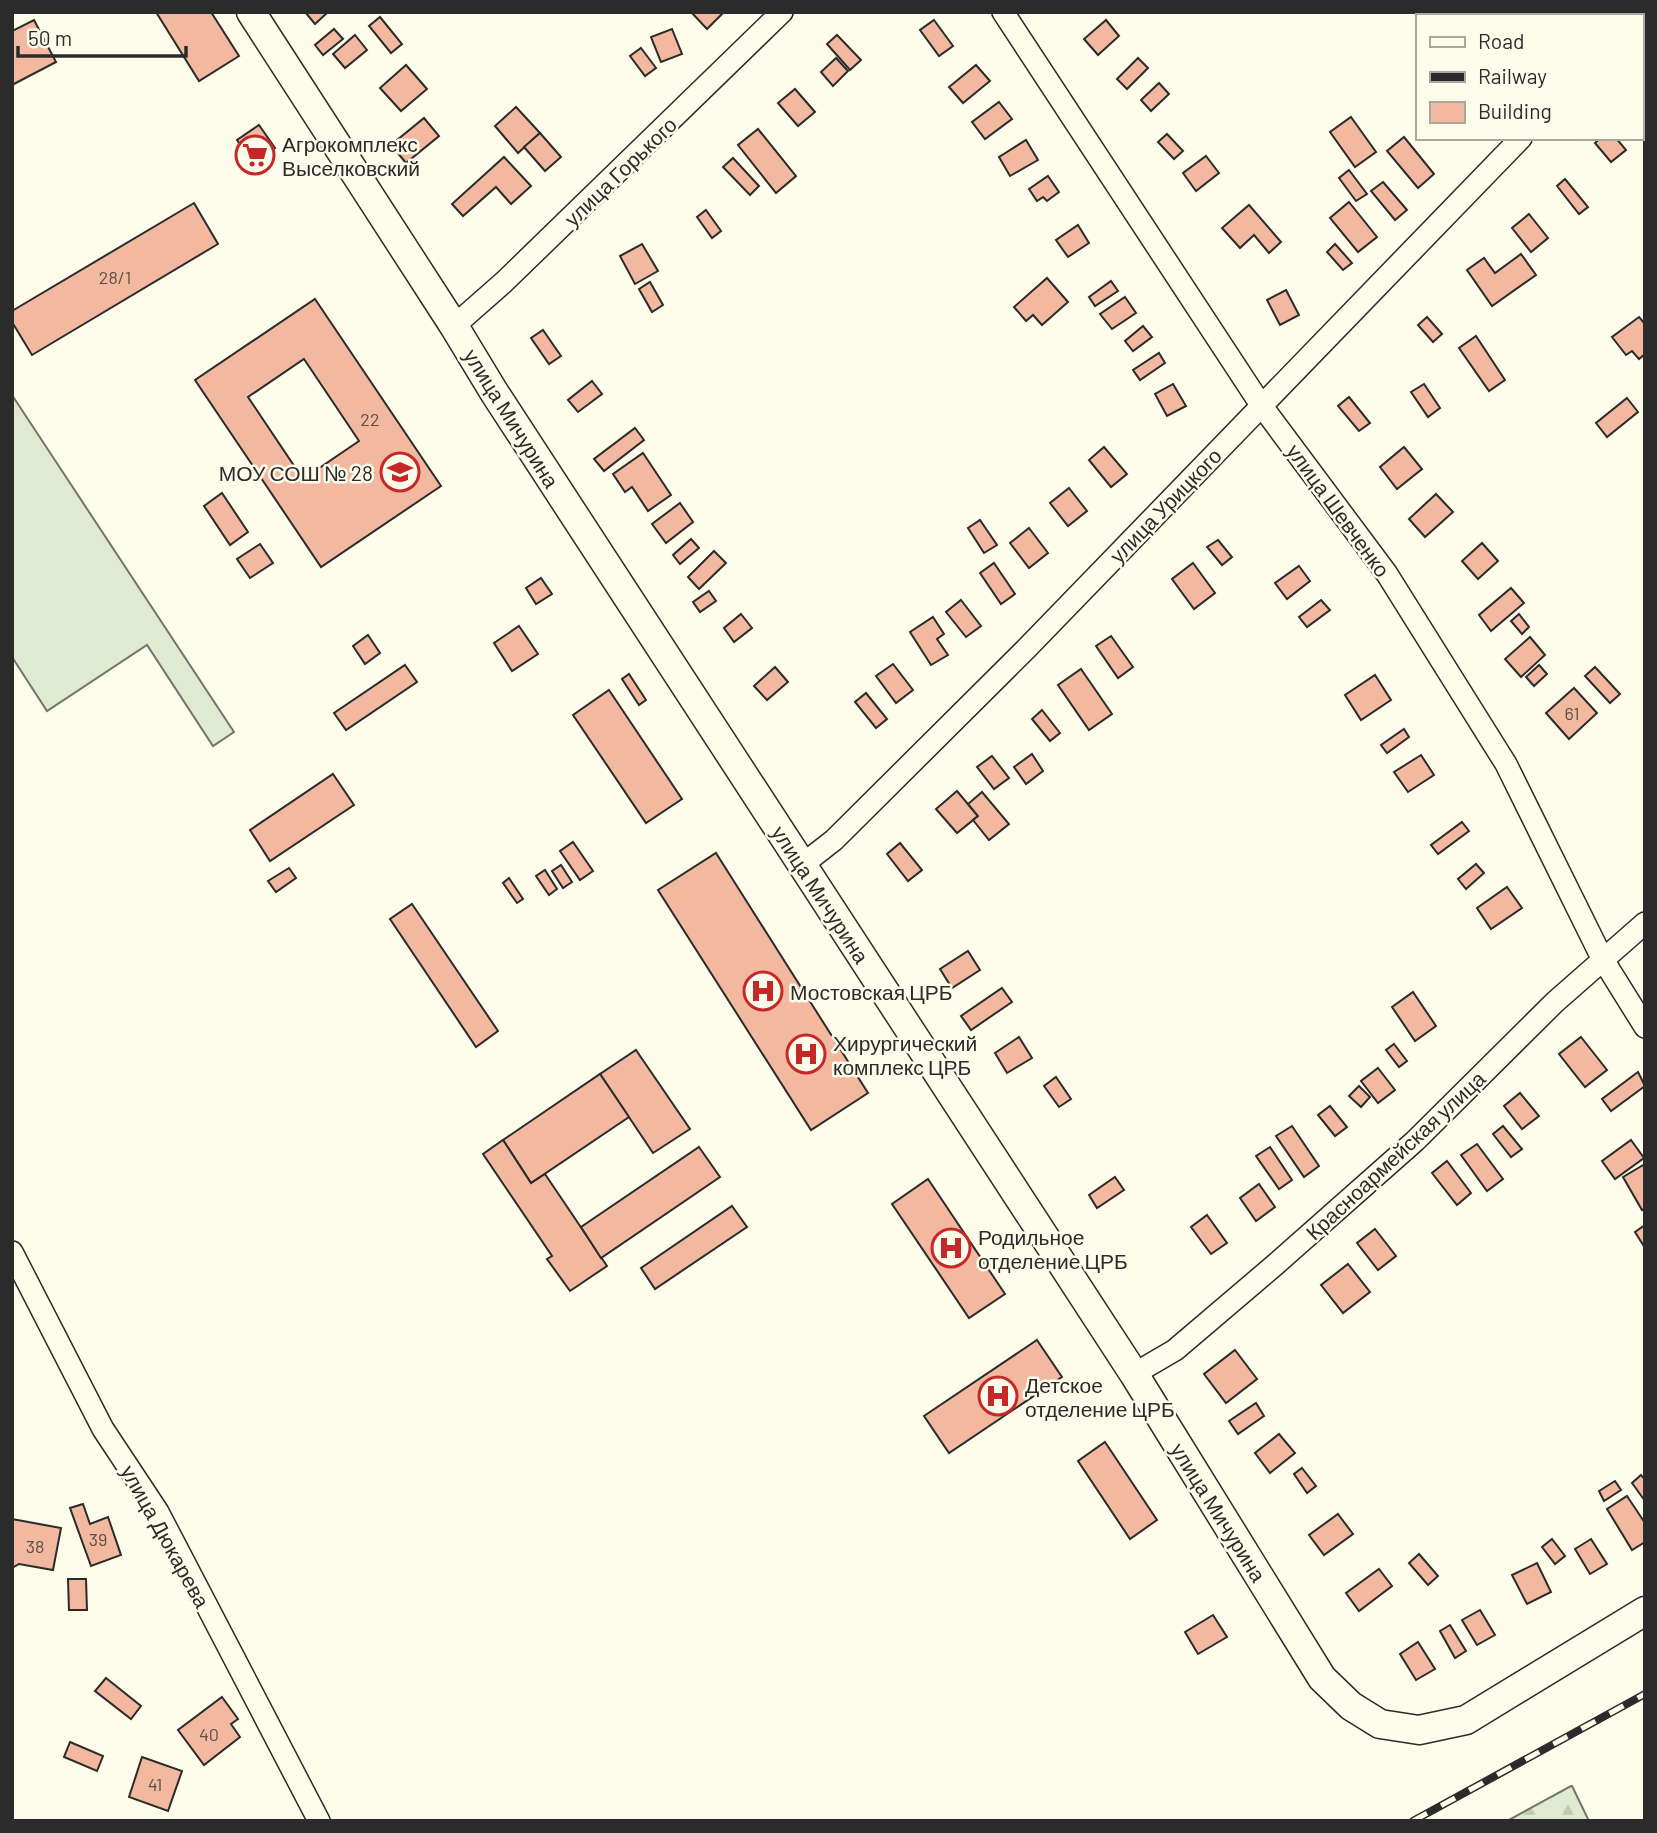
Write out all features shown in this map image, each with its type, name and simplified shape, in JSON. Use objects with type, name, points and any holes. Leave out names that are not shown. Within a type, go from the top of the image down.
[{"type":"street","name":"улица Мичурина","points":[[251,12],[454,326],[494,393],[1134,1374],[1322,1678],[1351,1706],[1380,1724],[1419,1730],[1465,1720],[1645,1611]]},
{"type":"street","name":"улица Горького","points":[[454,326],[505,282],[782,12]]},
{"type":"street","name":"улица Шевченко","points":[[1003,12],[1261,405],[1387,574],[1506,764],[1602,958],[1645,1027]]},
{"type":"street","name":"улица Урицкого","points":[[802,865],[834,840],[1027,648],[1519,140]]},
{"type":"street","name":"Красноармейская улица","points":[[1134,1374],[1175,1350],[1296,1247],[1415,1141],[1602,958],[1645,923]]},
{"type":"street","name":"улица Дюкарева","points":[[12,1252],[103,1429],[158,1512],[319,1821]]},
{"type":"green space","points":[[12,395],[234,732],[213,746],[147,645],[47,711],[12,657]]},
{"type":"green space","points":[[1571,1786],[1589,1821],[1507,1821]]},
{"type":"building","points":[[156,12],[211,12],[239,56],[199,81]]},
{"type":"building","points":[[305,12],[328,12],[315,24]]},
{"type":"building","points":[[691,12],[724,12],[707,29]]},
{"type":"building","points":[[380,17],[402,44],[391,53],[369,26]]},
{"type":"building","points":[[34,20],[56,62],[12,85],[12,31]]},
{"type":"building","points":[[934,20],[953,46],[939,56],[920,30]]},
{"type":"building","points":[[1106,20],[1119,36],[1098,55],[1084,39]]},
{"type":"building","points":[[334,29],[343,39],[323,55],[315,45]]},
{"type":"building","points":[[672,29],[682,54],[661,62],[651,37]]},
{"type":"building","points":[[355,35],[367,50],[345,68],[333,54]]},
{"type":"building","points":[[837,35],[861,60],[850,70],[827,44]]},
{"type":"building","points":[[641,48],[656,68],[645,76],[630,56]]},
{"type":"building","points":[[836,58],[848,71],[833,86],[821,72]]},
{"type":"building","points":[[1138,58],[1148,68],[1127,89],[1117,79]]},
{"type":"building","points":[[406,65],[427,89],[401,111],[380,88]]},
{"type":"building","points":[[976,65],[990,81],[963,103],[949,87]]},
{"type":"building","points":[[1159,83],[1169,94],[1151,111],[1141,100]]},
{"type":"building","points":[[795,89],[815,112],[798,126],[778,103]]},
{"type":"building","points":[[999,102],[1012,119],[985,139],[972,122]]},
{"type":"building","points":[[516,107],[540,133],[518,153],[495,126]]},
{"type":"building","points":[[1351,117],[1376,152],[1355,167],[1330,132]]},
{"type":"building","points":[[424,118],[439,136],[406,163],[391,145]]},
{"type":"building","points":[[259,125],[275,148],[253,163],[237,140]]},
{"type":"building","points":[[758,129],[796,176],[776,193],[738,145]]},
{"type":"building","points":[[540,133],[561,157],[545,171],[524,147]]},
{"type":"building","points":[[1167,134],[1183,151],[1174,159],[1158,142]]},
{"type":"building","points":[[1404,137],[1434,174],[1418,188],[1387,151]]},
{"type":"building","points":[[1026,140],[1038,160],[1010,176],[999,157]]},
{"type":"building","points":[[1598,140],[1618,140],[1626,150],[1611,162],[1595,143]]},
{"type":"building","points":[[1206,156],[1219,173],[1196,191],[1183,173]]},
{"type":"building","points":[[504,157],[531,186],[511,204],[496,187],[463,216],[452,204]]},
{"type":"building","points":[[733,158],[759,186],[750,195],[723,167]]},
{"type":"building","points":[[1349,170],[1367,194],[1356,201],[1339,178]]},
{"type":"building","points":[[1048,176],[1059,192],[1047,201],[1043,197],[1037,201],[1029,189]]},
{"type":"building","points":[[1565,179],[1588,207],[1579,214],[1557,186]]},
{"type":"building","points":[[1383,182],[1407,210],[1395,220],[1371,191]]},
{"type":"building","points":[[1349,202],[1377,237],[1358,252],[1330,218]]},
{"type":"building","points":[[194,203],[218,244],[32,355],[12,322],[12,311]]},
{"type":"building","points":[[1249,205],[1281,242],[1269,253],[1254,235],[1240,248],[1222,228]]},
{"type":"building","points":[[706,210],[721,231],[712,238],[697,217]]},
{"type":"building","points":[[1529,214],[1548,238],[1531,252],[1512,228]]},
{"type":"building","points":[[1078,225],[1089,243],[1068,257],[1056,240]]},
{"type":"building","points":[[642,244],[658,271],[635,284],[620,256]]},
{"type":"building","points":[[1335,244],[1352,263],[1343,270],[1327,252]]},
{"type":"building","points":[[1521,254],[1536,275],[1492,306],[1467,270],[1484,258],[1495,273]]},
{"type":"building","points":[[1047,278],[1068,302],[1042,325],[1033,315],[1026,321],[1014,307]]},
{"type":"building","points":[[1111,281],[1118,291],[1095,306],[1089,297]]},
{"type":"building","points":[[650,282],[663,305],[652,312],[639,289]]},
{"type":"building","points":[[1286,290],[1299,315],[1280,325],[1267,300]]},
{"type":"building","points":[[1125,297],[1136,313],[1112,329],[1100,314]]},
{"type":"building","points":[[315,299],[441,486],[321,567],[195,380]],"holes":[[[304,359],[359,441],[303,479],[248,397]]]},
{"type":"building","points":[[1427,317],[1442,334],[1433,342],[1418,325]]},
{"type":"building","points":[[1639,317],[1645,324],[1645,354],[1639,359],[1632,351],[1626,355],[1612,337]]},
{"type":"building","points":[[1143,326],[1152,337],[1133,351],[1125,341]]},
{"type":"building","points":[[543,330],[561,356],[549,364],[531,338]]},
{"type":"building","points":[[1476,336],[1505,380],[1489,391],[1459,348]]},
{"type":"building","points":[[1159,353],[1165,363],[1140,380],[1133,370]]},
{"type":"building","points":[[592,381],[602,394],[578,412],[568,400]]},
{"type":"building","points":[[1173,384],[1186,406],[1167,416],[1155,394]]},
{"type":"building","points":[[1424,384],[1440,408],[1428,417],[1411,392]]},
{"type":"building","points":[[1349,397],[1370,423],[1359,431],[1338,406]]},
{"type":"building","points":[[1627,398],[1638,412],[1607,437],[1596,423]]},
{"type":"building","points":[[635,428],[644,440],[604,471],[594,459]]},
{"type":"building","points":[[1104,447],[1127,474],[1111,487],[1089,460]]},
{"type":"building","points":[[1404,447],[1422,469],[1397,489],[1380,467]]},
{"type":"building","points":[[643,453],[671,495],[648,511],[632,487],[625,492],[613,474]]},
{"type":"building","points":[[1069,488],[1087,511],[1068,526],[1050,503]]},
{"type":"building","points":[[222,493],[248,532],[230,545],[204,506]]},
{"type":"building","points":[[1436,494],[1453,512],[1425,537],[1409,519]]},
{"type":"building","points":[[680,503],[693,522],[666,543],[652,524]]},
{"type":"building","points":[[980,520],[997,545],[984,553],[968,528]]},
{"type":"building","points":[[1029,528],[1048,553],[1029,568],[1010,543]]},
{"type":"building","points":[[691,539],[699,548],[680,564],[673,555]]},
{"type":"building","points":[[1218,540],[1232,557],[1222,565],[1207,547]]},
{"type":"building","points":[[1482,543],[1498,561],[1478,579],[1462,561]]},
{"type":"building","points":[[260,544],[273,563],[250,578],[237,559]]},
{"type":"building","points":[[714,551],[726,563],[699,589],[688,577]]},
{"type":"building","points":[[994,563],[1015,594],[1001,604],[980,573]]},
{"type":"building","points":[[1193,563],[1215,593],[1194,609],[1172,579]]},
{"type":"building","points":[[1299,566],[1310,581],[1287,599],[1275,583]]},
{"type":"building","points":[[541,578],[552,594],[536,604],[526,588]]},
{"type":"building","points":[[1511,588],[1524,603],[1491,631],[1479,615]]},
{"type":"building","points":[[709,591],[716,601],[700,612],[693,602]]},
{"type":"building","points":[[961,600],[981,626],[966,637],[946,612]]},
{"type":"building","points":[[1321,600],[1330,610],[1307,627],[1299,617]]},
{"type":"building","points":[[741,614],[752,628],[734,642],[724,628]]},
{"type":"building","points":[[1519,614],[1529,627],[1522,634],[1511,621]]},
{"type":"building","points":[[933,617],[944,634],[937,639],[948,655],[931,665],[910,632]]},
{"type":"building","points":[[519,626],[538,654],[512,671],[494,643]]},
{"type":"building","points":[[368,635],[380,653],[365,664],[353,646]]},
{"type":"building","points":[[1111,636],[1133,667],[1118,678],[1096,646]]},
{"type":"building","points":[[1530,637],[1545,655],[1521,677],[1505,659]]},
{"type":"building","points":[[893,664],[913,690],[896,703],[876,676]]},
{"type":"building","points":[[405,665],[417,682],[346,730],[334,713]]},
{"type":"building","points":[[1539,665],[1547,674],[1534,686],[1526,677]]},
{"type":"building","points":[[775,667],[788,682],[767,700],[754,686]]},
{"type":"building","points":[[1595,667],[1620,694],[1610,703],[1585,676]]},
{"type":"building","points":[[1081,669],[1112,714],[1089,730],[1058,685]]},
{"type":"building","points":[[629,674],[646,700],[639,705],[622,679]]},
{"type":"building","points":[[1375,675],[1391,700],[1361,720],[1345,695]]},
{"type":"building","points":[[1574,688],[1597,713],[1569,739],[1546,713]]},
{"type":"building","points":[[609,690],[682,799],[646,823],[573,715]]},
{"type":"building","points":[[866,693],[887,719],[876,728],[855,702]]},
{"type":"building","points":[[1042,710],[1060,733],[1050,741],[1032,719]]},
{"type":"building","points":[[1404,729],[1409,737],[1387,753],[1381,745]]},
{"type":"building","points":[[1032,754],[1043,771],[1026,784],[1014,767]]},
{"type":"building","points":[[1421,755],[1434,775],[1408,792],[1394,772]]},
{"type":"building","points":[[992,756],[1009,778],[994,789],[977,767]]},
{"type":"building","points":[[333,774],[354,805],[270,861],[250,830]]},
{"type":"building","points":[[957,791],[978,816],[957,833],[936,809]]},
{"type":"building","points":[[982,792],[1009,824],[989,840],[973,820],[978,816],[968,804]]},
{"type":"building","points":[[1462,822],[1469,831],[1438,854],[1431,845]]},
{"type":"building","points":[[573,842],[593,871],[580,880],[560,851]]},
{"type":"building","points":[[900,843],[922,870],[908,881],[887,854]]},
{"type":"building","name":"Мостовская ЦРБ","points":[[716,853],[868,1093],[811,1130],[658,890]]},
{"type":"building","points":[[1476,864],[1484,873],[1466,889],[1458,879]]},
{"type":"building","points":[[561,865],[572,882],[563,888],[552,871]]},
{"type":"building","points":[[289,868],[296,878],[276,892],[268,881]]},
{"type":"building","points":[[545,870],[557,889],[549,895],[536,876]]},
{"type":"building","points":[[509,878],[523,899],[517,903],[503,883]]},
{"type":"building","points":[[1507,887],[1522,908],[1491,929],[1477,908]]},
{"type":"building","points":[[412,904],[498,1031],[476,1047],[390,919]]},
{"type":"building","points":[[968,951],[980,970],[952,988],[940,969]]},
{"type":"building","points":[[1002,988],[1012,1002],[971,1030],[961,1016]]},
{"type":"building","points":[[1413,992],[1436,1026],[1415,1041],[1392,1007]]},
{"type":"building","points":[[1019,1037],[1032,1058],[1007,1073],[995,1053]]},
{"type":"building","points":[[1581,1037],[1607,1070],[1585,1087],[1559,1054]]},
{"type":"building","points":[[1394,1044],[1407,1061],[1399,1067],[1386,1050]]},
{"type":"building","points":[[636,1050],[690,1129],[653,1153],[600,1074]]},
{"type":"building","points":[[1378,1068],[1395,1090],[1378,1103],[1361,1081]]},
{"type":"building","points":[[1638,1072],[1645,1086],[1611,1111],[1602,1099]]},
{"type":"building","points":[[600,1074],[629,1117],[531,1183],[503,1140]]},
{"type":"building","points":[[1056,1077],[1071,1099],[1059,1107],[1044,1086]]},
{"type":"building","points":[[1359,1086],[1370,1097],[1361,1107],[1349,1096]]},
{"type":"building","points":[[1520,1093],[1539,1116],[1522,1129],[1504,1106]]},
{"type":"building","points":[[1330,1106],[1347,1127],[1335,1136],[1318,1115]]},
{"type":"building","points":[[1292,1126],[1319,1166],[1304,1177],[1276,1136]]},
{"type":"building","points":[[1503,1126],[1522,1149],[1511,1157],[1493,1134]]},
{"type":"building","points":[[503,1140],[531,1183],[545,1174],[607,1266],[570,1291],[547,1259],[552,1256],[483,1154]]},
{"type":"building","points":[[1631,1140],[1644,1158],[1615,1179],[1602,1161]]},
{"type":"building","points":[[1477,1144],[1503,1179],[1487,1191],[1461,1155]]},
{"type":"building","points":[[699,1147],[720,1177],[601,1258],[581,1227]]},
{"type":"building","points":[[1270,1147],[1292,1180],[1279,1189],[1256,1156]]},
{"type":"building","points":[[1447,1161],[1471,1193],[1457,1205],[1432,1173]]},
{"type":"building","points":[[1645,1164],[1645,1208],[1642,1210],[1623,1177]]},
{"type":"building","points":[[1115,1177],[1124,1190],[1097,1208],[1089,1195]]},
{"type":"building","points":[[928,1179],[1005,1294],[969,1318],[892,1204]]},
{"type":"building","points":[[1259,1184],[1275,1207],[1256,1221],[1240,1198]]},
{"type":"building","points":[[732,1206],[747,1227],[655,1289],[641,1268]]},
{"type":"building","points":[[1207,1215],[1227,1243],[1211,1254],[1191,1227]]},
{"type":"building","points":[[1645,1225],[1645,1248],[1635,1232]]},
{"type":"building","points":[[1375,1229],[1396,1256],[1378,1270],[1357,1243]]},
{"type":"building","points":[[1348,1264],[1370,1292],[1343,1313],[1321,1285]]},
{"type":"building","points":[[1037,1340],[1062,1377],[949,1453],[924,1416]]},
{"type":"building","points":[[1235,1350],[1257,1379],[1226,1403],[1204,1374]]},
{"type":"building","points":[[1256,1403],[1264,1416],[1238,1434],[1229,1421]]},
{"type":"building","points":[[1279,1434],[1295,1453],[1270,1473],[1255,1453]]},
{"type":"building","points":[[1105,1442],[1157,1520],[1130,1539],[1078,1461]]},
{"type":"building","points":[[1302,1468],[1316,1486],[1307,1493],[1294,1474]]},
{"type":"building","points":[[1641,1475],[1645,1480],[1645,1501],[1632,1483]]},
{"type":"building","points":[[1615,1481],[1621,1490],[1604,1501],[1599,1491]]},
{"type":"building","points":[[1627,1496],[1645,1523],[1645,1542],[1632,1550],[1607,1509]]},
{"type":"building","points":[[83,1504],[90,1524],[108,1517],[121,1555],[91,1566],[70,1508]]},
{"type":"building","points":[[1338,1514],[1353,1534],[1324,1555],[1309,1535]]},
{"type":"building","points":[[12,1519],[61,1528],[53,1570],[19,1564],[12,1568]]},
{"type":"building","points":[[1552,1539],[1565,1556],[1555,1564],[1542,1547]]},
{"type":"building","points":[[1591,1539],[1607,1564],[1590,1574],[1575,1549]]},
{"type":"building","points":[[1419,1554],[1438,1576],[1428,1585],[1409,1563]]},
{"type":"building","points":[[1537,1563],[1551,1592],[1527,1604],[1512,1575]]},
{"type":"building","points":[[1379,1569],[1392,1586],[1359,1611],[1346,1593]]},
{"type":"building","points":[[68,1579],[86,1579],[87,1610],[69,1610]]},
{"type":"building","points":[[1480,1610],[1495,1635],[1477,1645],[1462,1620]]},
{"type":"building","points":[[1213,1615],[1227,1637],[1198,1654],[1185,1632]]},
{"type":"building","points":[[1450,1625],[1466,1651],[1455,1658],[1440,1631]]},
{"type":"building","points":[[1418,1642],[1435,1669],[1416,1680],[1400,1654]]},
{"type":"building","points":[[106,1678],[141,1706],[131,1719],[95,1691]]},
{"type":"building","points":[[222,1697],[238,1719],[231,1724],[240,1737],[204,1765],[178,1730]]},
{"type":"building","points":[[70,1742],[103,1756],[97,1771],[64,1757]]},
{"type":"building","points":[[142,1757],[182,1771],[168,1811],[129,1797]]},
{"type":"railway","points":[[1413,1821],[1645,1694]]},
{"type":"place","name":"Агрокомплекс Выселковский","points":[[255,155]]},
{"type":"place","name":"МОУ СОШ № 28","points":[[400,472]]},
{"type":"place","name":"Мостовская ЦРБ","points":[[763,991]]},
{"type":"place","name":"Хирургический комплекс ЦРБ","points":[[806,1054]]},
{"type":"place","name":"Родильное отделение ЦРБ","points":[[951,1248]]},
{"type":"place","name":"Детское отделение ЦРБ","points":[[998,1396]]}]
